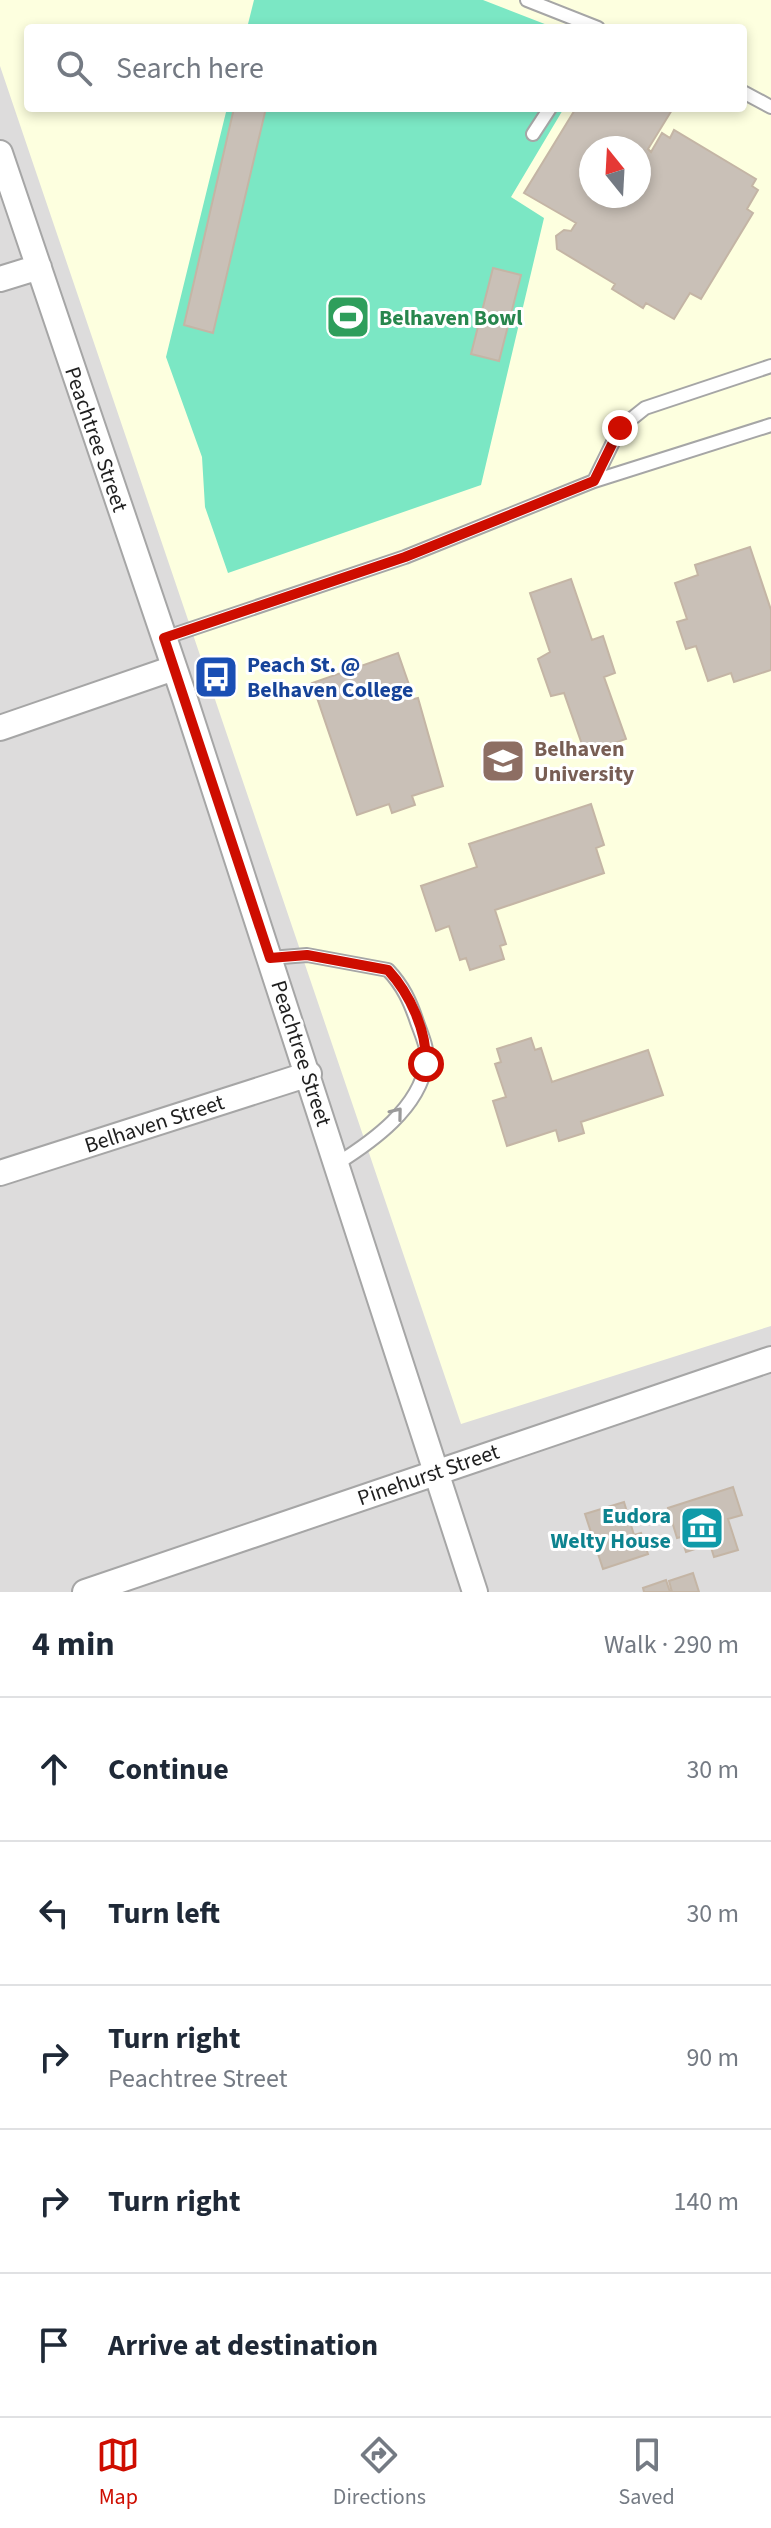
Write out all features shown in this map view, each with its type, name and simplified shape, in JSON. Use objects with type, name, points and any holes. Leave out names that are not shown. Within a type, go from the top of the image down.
[{"type":"street","name":"Peachtree Street","points":[[0,153],[309,1074],[475,1592]]},
{"type":"street","points":[[0,279],[39,267]]},
{"type":"street","points":[[0,728],[174,668]]},
{"type":"street","name":"Belhaven Street","points":[[0,1173],[309,1074]]},
{"type":"street","name":"Pinehurst Street","points":[[85,1592],[771,1359]]},
{"type":"lane","points":[[527,0],[588,24]]},
{"type":"lane","points":[[747,94],[771,107]]},
{"type":"lane","points":[[533,134],[547,112]]},
{"type":"lane","points":[[594,481],[620,428],[645,408],[771,366]]},
{"type":"lane","points":[[164,638],[405,557],[594,481],[771,425]]},
{"type":"lane","points":[[270,958],[307,955],[388,970],[409,998],[422,1037],[426,1064],[421,1081],[398,1115],[370,1143],[338,1163]]},
{"type":"shaded area","name":"Belhaven University","points":[[0,0],[771,0],[771,1592],[0,1592]]},
{"type":"shaded area","name":"Belhaven University","points":[[0,0],[771,0],[771,1326],[461,1424],[0,66]]},
{"type":"green space","points":[[254,0],[483,0],[545,24],[248,24]]},
{"type":"green space","name":"Belhaven Bowl","points":[[226,112],[562,112],[511,197],[544,218],[481,485],[228,573],[205,507],[202,457],[166,357]]},
{"type":"building","points":[[233,112],[265,112],[213,333],[184,325]]},
{"type":"building","points":[[574,112],[671,112],[651,144],[651,136],[579,136],[579,208],[651,208],[651,152],[662,133],[670,138],[674,130],[756,179],[752,186],[758,190],[747,209],[753,213],[701,299],[690,293],[674,319],[646,303],[643,308],[612,289],[615,284],[557,249],[556,236],[564,230],[571,231],[576,223],[524,193]]},
{"type":"building","points":[[493,268],[521,275],[499,361],[471,354]]},
{"type":"building","points":[[750,547],[771,610],[771,670],[734,682],[731,673],[708,681],[696,646],[686,649],[677,622],[687,619],[675,583],[698,575],[695,565]]},
{"type":"building","points":[[571,579],[592,640],[603,636],[615,673],[604,677],[626,739],[585,753],[564,693],[551,696],[538,659],[550,652],[530,593]]},
{"type":"building","points":[[398,653],[414,699],[418,698],[443,786],[412,796],[415,805],[392,813],[389,804],[357,815],[312,683]]},
{"type":"building","points":[[591,804],[604,845],[596,848],[604,873],[495,910],[506,944],[500,946],[504,959],[470,970],[466,958],[460,960],[449,926],[436,931],[421,886],[477,867],[469,844]]},
{"type":"building","points":[[531,1038],[535,1050],[541,1048],[552,1082],[648,1050],[663,1095],[581,1122],[584,1133],[559,1141],[556,1130],[507,1146],[493,1101],[506,1097],[495,1064],[501,1062],[497,1049]]},
{"type":"building","name":"Eudora Welty House","points":[[733,1487],[742,1515],[728,1519],[738,1550],[714,1557],[710,1544],[686,1552],[681,1537],[677,1538],[668,1508]]},
{"type":"building","points":[[624,1502],[634,1535],[641,1533],[648,1554],[603,1569],[585,1514]]},
{"type":"building","points":[[693,1573],[699,1592],[672,1592],[669,1581]]},
{"type":"building","points":[[666,1580],[670,1592],[644,1592],[643,1588]]},
{"type":"place","name":"Belhaven Bowl","points":[[348,317]]},
{"type":"place","name":"Peach St. @ Belhaven College","points":[[216,677]]},
{"type":"place","name":"Belhaven University","points":[[503,761]]},
{"type":"place","name":"Eudora Welty House","points":[[702,1528]]},
{"type":"route","points":[[426,1064],[426,1050],[409,998],[388,970],[307,955],[270,958],[164,638],[405,557],[594,481],[620,428]]}]
